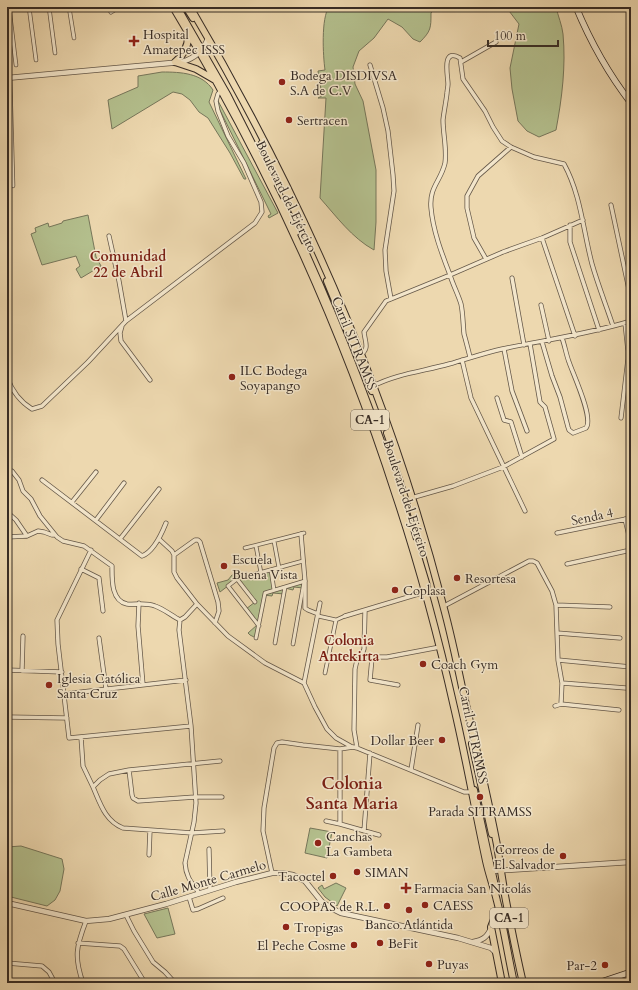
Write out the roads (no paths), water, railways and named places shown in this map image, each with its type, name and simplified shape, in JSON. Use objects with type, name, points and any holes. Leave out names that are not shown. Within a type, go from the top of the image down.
[{"type":"main road","name":"Boulevard del Ejército","points":[[173,7],[201,50],[281,207],[307,262],[365,406],[397,498],[440,647],[486,863],[496,897],[514,983]]},
{"type":"main road","name":"Carril SITRAMSS","points":[[177,7],[255,148],[279,196],[320,286],[368,404],[402,504],[422,569],[442,647],[492,871],[496,897]]},
{"type":"main road","name":"Carril SITRAMSS","points":[[186,7],[208,39],[256,131],[329,285],[372,390],[408,494],[430,567],[449,638],[490,826],[498,853]]},
{"type":"main road","name":"Boulevard del Ejército","points":[[190,7],[259,130],[284,180],[322,263],[360,355],[390,434],[444,606],[482,772],[498,853],[506,904],[523,983]]},
{"type":"main road","points":[[576,7],[600,59],[631,103]]},
{"type":"main road","points":[[175,62],[182,56],[186,48],[188,39],[187,30]]},
{"type":"main road","points":[[175,62],[196,69],[216,81]]},
{"type":"main road","points":[[279,196],[284,198],[286,193]]},
{"type":"main road","points":[[290,220],[292,214],[296,214],[297,216]]},
{"type":"main road","points":[[498,908],[491,927],[502,983]]},
{"type":"main road","points":[[592,983],[603,982],[631,972]]},
{"type":"street","points":[[9,7],[16,64]]},
{"type":"street","points":[[29,7],[36,60]]},
{"type":"street","points":[[49,7],[55,53]]},
{"type":"street","points":[[69,7],[74,38]]},
{"type":"street","points":[[111,12],[119,7]]},
{"type":"street","points":[[13,186],[9,78],[189,60],[201,50],[208,39]]},
{"type":"street","points":[[461,62],[496,42]]},
{"type":"street","points":[[470,357],[464,333],[462,305],[450,275],[433,221],[431,196],[445,161],[443,120],[448,84],[446,64],[449,58],[456,55],[460,58],[463,79],[484,110],[502,141],[511,147],[534,157],[564,164],[570,173],[577,194],[592,265],[613,326]]},
{"type":"street","points":[[370,65],[383,108],[388,132],[393,175],[394,191],[385,250],[386,271],[391,299]]},
{"type":"street","points":[[7,377],[18,398],[25,405],[32,409],[42,406],[88,362],[126,321],[255,223],[262,212],[261,202],[244,163],[228,136],[218,111],[216,101],[221,90]]},
{"type":"street","points":[[486,259],[474,238],[467,208],[467,196],[478,176],[511,147]]},
{"type":"street","points":[[611,205],[631,299]]},
{"type":"street","points":[[360,355],[365,352],[366,348],[364,332],[386,301],[583,220]]},
{"type":"street","points":[[570,225],[570,242],[599,330]]},
{"type":"street","points":[[109,236],[120,280],[126,321]]},
{"type":"street","points":[[542,238],[575,336]]},
{"type":"street","points":[[512,278],[524,345]]},
{"type":"street","points":[[541,305],[549,341]]},
{"type":"street","points":[[372,386],[381,381],[422,369],[449,364],[470,357],[504,349],[575,336],[631,321]]},
{"type":"street","points":[[621,418],[628,359],[625,323]]},
{"type":"street","points":[[123,324],[120,333],[121,341],[150,380]]},
{"type":"street","points":[[542,342],[569,430],[573,433],[586,428],[589,423],[583,400],[569,364],[562,338]]},
{"type":"street","points":[[411,498],[453,486],[504,467],[555,438],[545,407],[540,402],[530,344]]},
{"type":"street","points":[[504,349],[512,392],[527,431]]},
{"type":"street","points":[[462,360],[471,398],[525,511]]},
{"type":"street","points":[[497,398],[503,419],[511,422],[522,457]]},
{"type":"street","points":[[7,469],[12,471],[19,480],[23,491],[31,499],[40,516],[55,535],[63,541],[84,546],[112,566],[112,581],[116,596],[120,601],[127,604],[139,603],[155,606],[180,620]]},
{"type":"street","points":[[72,502],[96,472]]},
{"type":"street","points":[[42,480],[142,556],[146,554],[159,539],[166,523]]},
{"type":"street","points":[[96,520],[124,483]]},
{"type":"street","points":[[120,539],[159,489]]},
{"type":"street","points":[[7,512],[16,520],[26,536]]},
{"type":"street","name":"Senda 4","points":[[557,534],[631,518]]},
{"type":"street","points":[[625,519],[631,544]]},
{"type":"street","points":[[7,537],[26,536],[38,531],[55,535]]},
{"type":"street","points":[[245,548],[302,533],[305,608],[318,615],[336,620],[425,592]]},
{"type":"street","points":[[159,539],[172,551],[174,555],[174,572],[176,578],[197,604],[228,636],[265,663],[304,683]]},
{"type":"street","points":[[174,555],[195,540],[200,542],[218,602],[219,611],[215,622]]},
{"type":"street","points":[[274,541],[279,568]]},
{"type":"street","points":[[256,546],[261,573]]},
{"type":"street","points":[[90,550],[57,620],[58,644],[70,738],[191,726]]},
{"type":"street","points":[[567,564],[631,550]]},
{"type":"street","points":[[248,576],[303,561]]},
{"type":"street","points":[[444,606],[529,561],[538,563],[552,591],[556,605],[558,660],[562,683],[561,704]]},
{"type":"street","points":[[82,569],[99,578],[103,611]]},
{"type":"street","points":[[271,570],[274,590]]},
{"type":"street","points":[[255,602],[237,579],[228,586],[258,626]]},
{"type":"street","points":[[256,638],[265,593],[304,581]]},
{"type":"street","points":[[293,644],[304,581]]},
{"type":"street","points":[[275,644],[285,587]]},
{"type":"street","points":[[139,603],[138,626],[143,685]]},
{"type":"street","points":[[320,603],[304,683],[327,729],[336,738],[355,748],[464,792],[472,792]]},
{"type":"street","points":[[180,620],[185,617],[197,604]]},
{"type":"street","points":[[556,605],[610,607]]},
{"type":"street","points":[[355,748],[355,669],[357,660],[361,657],[364,649],[365,611]]},
{"type":"street","points":[[180,620],[179,630],[191,726],[195,797],[194,822],[185,863],[187,877],[199,893]]},
{"type":"street","points":[[325,673],[336,620]]},
{"type":"street","points":[[557,633],[620,638]]},
{"type":"street","points":[[22,670],[23,636]]},
{"type":"street","points":[[100,638],[106,689]]},
{"type":"street","points":[[361,657],[387,657],[440,647]]},
{"type":"street","points":[[372,658],[370,680],[398,685]]},
{"type":"street","points":[[558,660],[631,667]]},
{"type":"street","points":[[7,670],[62,672]]},
{"type":"street","points":[[64,694],[186,680]]},
{"type":"street","points":[[562,683],[626,688]]},
{"type":"street","points":[[555,706],[561,704],[619,710]]},
{"type":"street","points":[[7,717],[67,718]]},
{"type":"street","points":[[411,770],[418,725]]},
{"type":"street","points":[[81,737],[83,766],[106,814],[113,823],[123,828],[150,830],[192,833],[223,831]]},
{"type":"street","points":[[272,873],[262,831],[264,808],[274,748],[277,743],[282,742],[340,749],[355,748]]},
{"type":"street","points":[[340,749],[340,824]]},
{"type":"street","points":[[364,831],[370,754]]},
{"type":"street","points":[[93,787],[109,774],[128,770],[220,761]]},
{"type":"street","points":[[128,770],[132,795],[136,800],[222,797]]},
{"type":"street","points":[[326,821],[379,835]]},
{"type":"street","points":[[149,855],[150,830]]},
{"type":"street","points":[[209,849],[210,890]]},
{"type":"street","points":[[492,871],[631,862]]},
{"type":"street","name":"Calle Monte Carmelo","points":[[7,903],[86,922],[109,919],[272,873],[282,872],[300,877],[311,886],[322,902],[341,913],[472,942],[491,948],[495,952]]},
{"type":"street","points":[[189,897],[193,910],[223,898]]},
{"type":"street","points":[[126,914],[134,931],[153,962],[175,983]]},
{"type":"street","points":[[83,983],[76,956],[78,943],[86,922]]},
{"type":"street","points":[[472,942],[487,937],[491,927]]},
{"type":"street","points":[[78,943],[120,946],[124,949],[145,983]]},
{"type":"street","points":[[7,963],[42,966],[49,972],[56,983]]},
{"type":"place","name":"Hospital Amatepec ISSS","points":[[134,41]]},
{"type":"place","name":"Bodega DISDIVSA S.A de C.V","points":[[282,82]]},
{"type":"place","name":"Sertracen","points":[[289,120]]},
{"type":"place","name":"ILC Bodega Soyapango","points":[[232,377]]},
{"type":"place","name":"Escuela Buena Vista","points":[[224,566]]},
{"type":"place","name":"Resortesa","points":[[457,578]]},
{"type":"place","name":"Coplasa","points":[[395,590]]},
{"type":"place","name":"Coach Gym","points":[[423,664]]},
{"type":"place","name":"Iglesia Católica Santa Cruz","points":[[49,685]]},
{"type":"place","name":"Dollar Beer","points":[[442,740]]},
{"type":"place","name":"Parada SITRAMSS","points":[[480,797]]},
{"type":"place","name":"Canchas La Gambeta","points":[[318,843]]},
{"type":"place","name":"Correos de El Salvador","points":[[563,856]]},
{"type":"place","name":"SIMAN","points":[[357,872]]},
{"type":"place","name":"Tacoctel","points":[[333,876]]},
{"type":"place","name":"Farmacia San Nicolás","points":[[406,888]]},
{"type":"place","name":"CAESS","points":[[425,905]]},
{"type":"place","name":"COOPAS de R.L.","points":[[387,906]]},
{"type":"place","name":"Banco Atlántida","points":[[409,910]]},
{"type":"place","name":"Tropigas","points":[[286,927]]},
{"type":"place","name":"BeFit","points":[[380,943]]},
{"type":"place","name":"El Peche Cosme","points":[[354,945]]},
{"type":"place","name":"Puyas","points":[[429,964]]},
{"type":"place","name":"Par-2","points":[[605,965]]},
{"type":"district","name":"Comunidad 22 de Abril","points":[[128,264]]},
{"type":"district","name":"Colonia Antekirta","points":[[349,648]]},
{"type":"district","name":"Colonia Santa Maria","points":[[352,793]]}]
